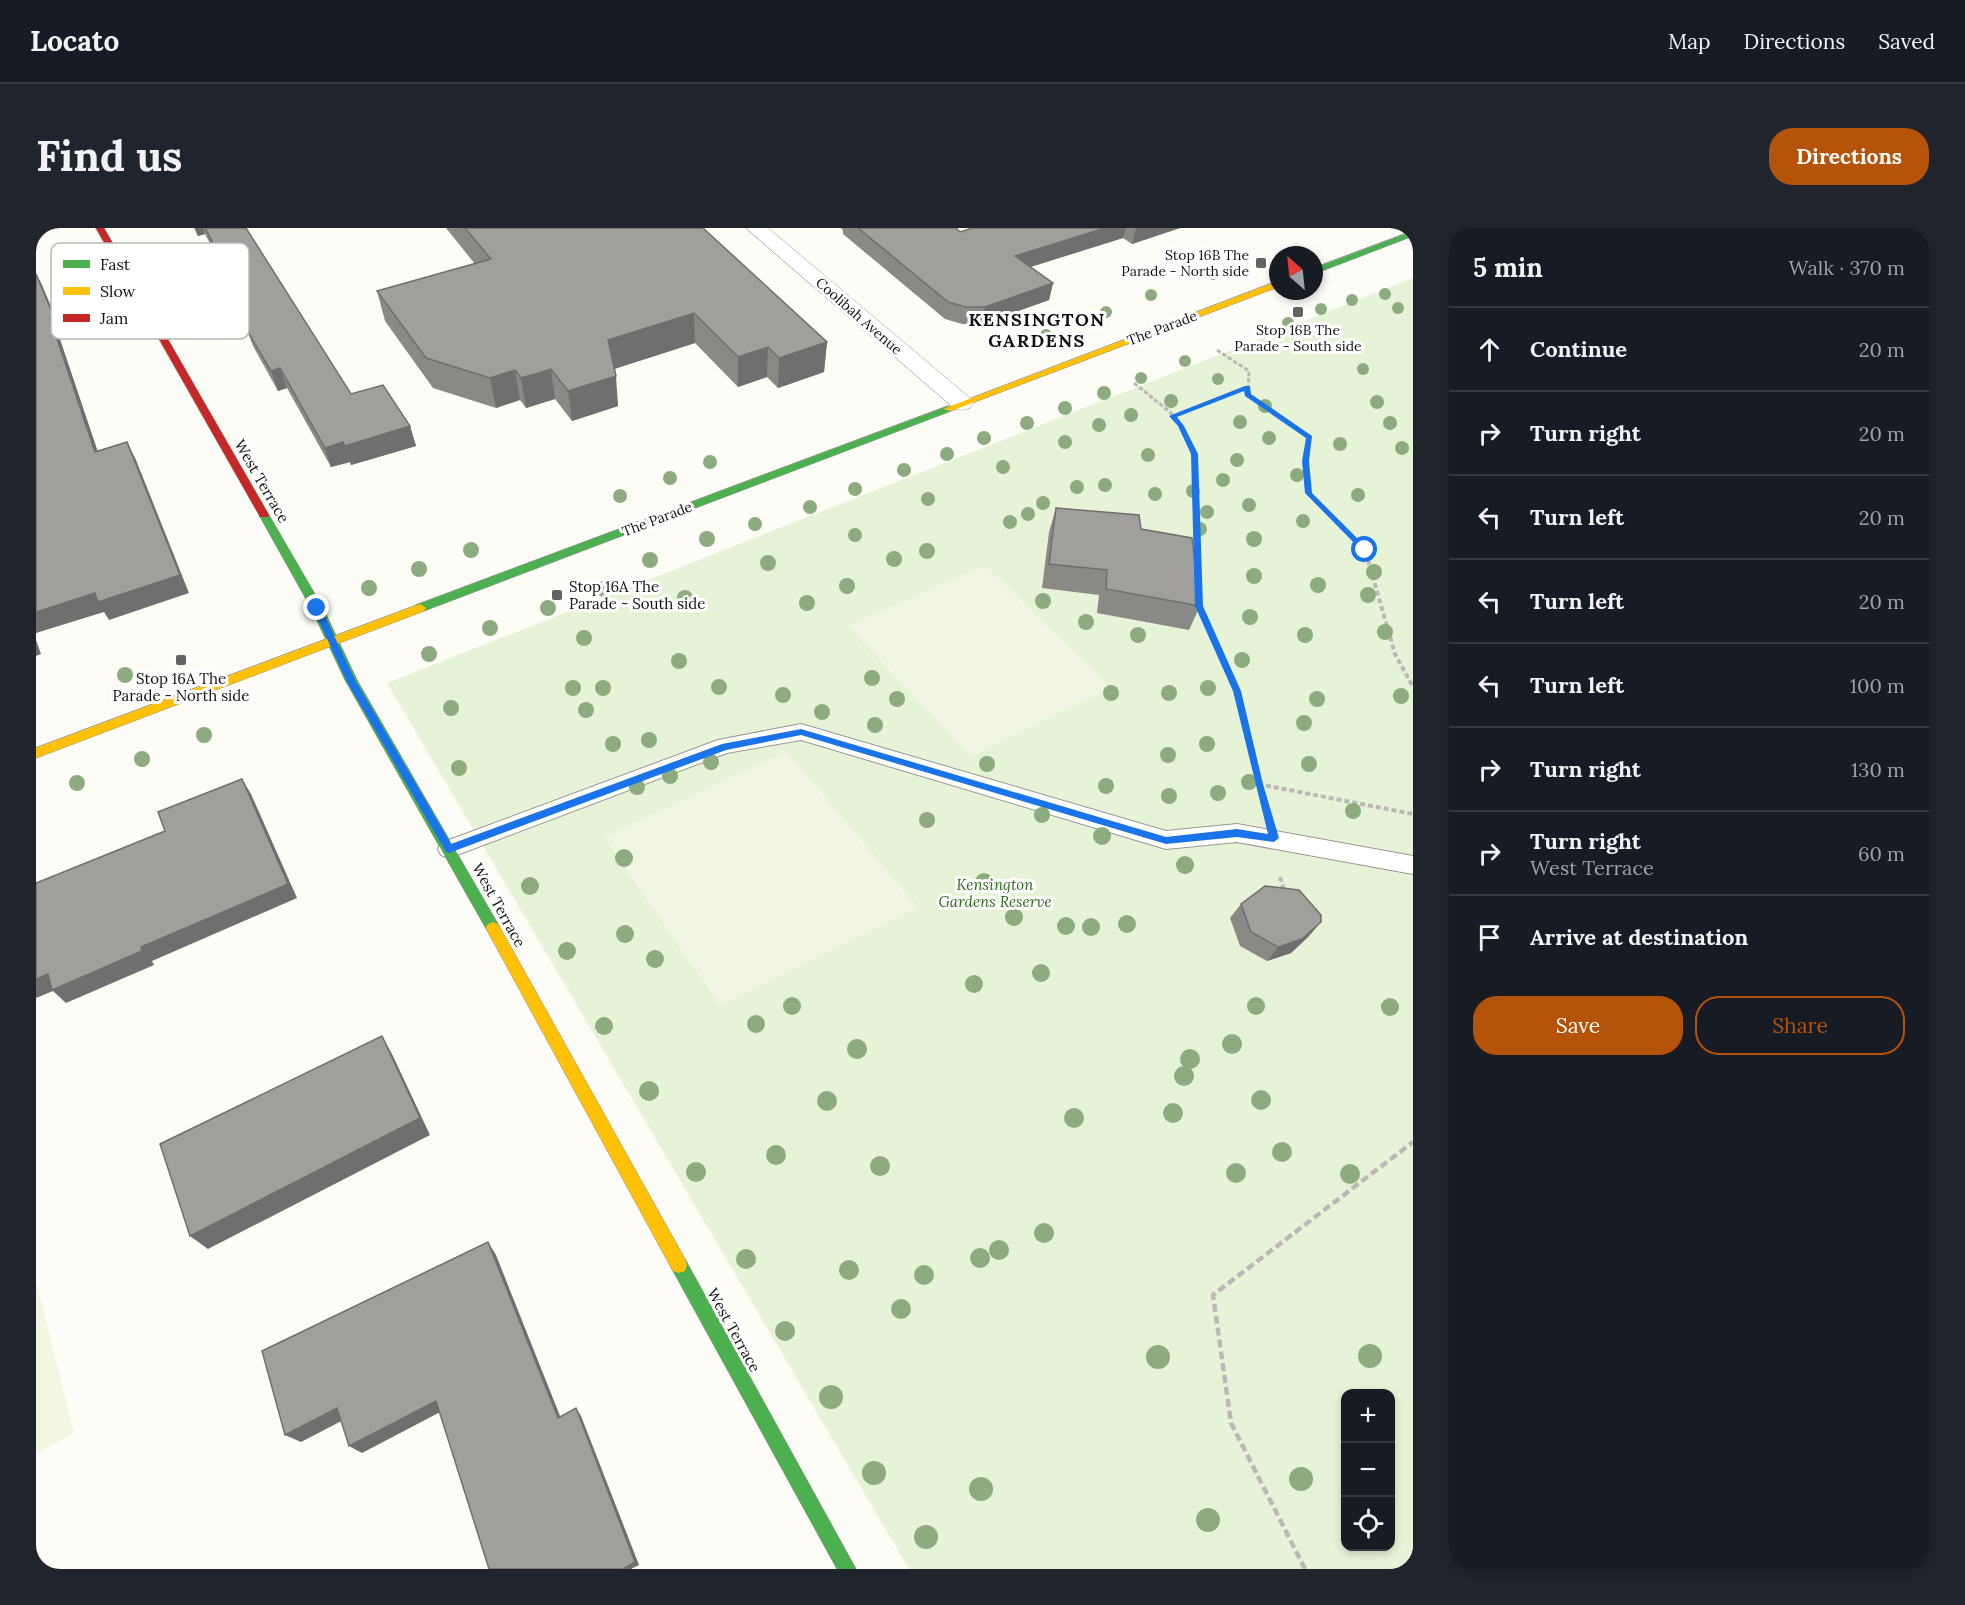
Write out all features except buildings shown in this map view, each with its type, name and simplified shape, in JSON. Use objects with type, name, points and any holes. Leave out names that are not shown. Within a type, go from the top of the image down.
[{"type":"street","name":"West Terrace","points":[[99,228],[108,243]]},
{"type":"street","name":"Coolibah Avenue","points":[[756,228],[962,403]]},
{"type":"street","points":[[1405,228],[1413,233]]},
{"type":"street","points":[[1323,268],[1413,233]]},
{"type":"street","name":"The Parade","points":[[36,753],[1269,287]]},
{"type":"street","name":"West Terrace","points":[[163,339],[317,608],[351,680],[449,849],[847,1569]]},
{"type":"lane","points":[[449,849],[725,746],[801,732],[1166,840],[1237,833],[1413,865]]},
{"type":"path","points":[[1217,350],[1249,371],[1248,394],[1309,438],[1305,461],[1309,493],[1365,550],[1395,654],[1413,687]]},
{"type":"path","points":[[1134,383],[1173,416],[1181,426],[1195,454],[1199,606],[1237,691],[1288,904]]},
{"type":"path","points":[[1173,416],[1247,387]]},
{"type":"path","points":[[1258,784],[1413,814]]},
{"type":"path","points":[[1305,1569],[1231,1423],[1213,1294],[1413,1142]]},
{"type":"green space","name":"Kensington Gardens Reserve","points":[[1413,278],[1413,1569],[909,1569],[387,683]]},
{"type":"green space","points":[[985,565],[1111,688],[971,757],[848,626]]},
{"type":"green space","points":[[787,751],[918,908],[720,1006],[604,837]]},
{"type":"green space","points":[[36,1281],[74,1433],[36,1454]]},
{"type":"traffic: fast","points":[[1323,268],[1413,233]]},
{"type":"traffic: fast","points":[[420,608],[948,409]]},
{"type":"traffic: fast","points":[[264,515],[317,608],[351,680],[493,928]]},
{"type":"traffic: fast","points":[[679,1265],[847,1569]]},
{"type":"traffic: slow","points":[[948,409],[1269,287]]},
{"type":"traffic: slow","points":[[36,753],[420,608]]},
{"type":"traffic: slow","points":[[493,928],[679,1265]]},
{"type":"traffic: jam","points":[[100,228],[109,243]]},
{"type":"traffic: jam","points":[[163,339],[264,515]]},
{"type":"place","name":"Stop 16B The Parade - North side","points":[[1261,263]]},
{"type":"place","name":"Stop 16B The Parade - South side","points":[[1298,312]]},
{"type":"place","name":"Stop 16A The Parade - South side","points":[[557,595]]},
{"type":"place","name":"Stop 16A The Parade - North side","points":[[181,660]]},
{"type":"district","name":"KENSINGTON GARDENS","points":[[1037,329]]},
{"type":"route","points":[[317,608],[351,680],[449,849],[725,746],[801,732],[1166,840],[1237,833],[1274,838],[1258,784],[1237,691],[1199,606],[1195,454],[1181,426],[1173,416],[1247,387],[1248,394],[1309,438],[1305,461],[1309,493],[1365,550]]}]
